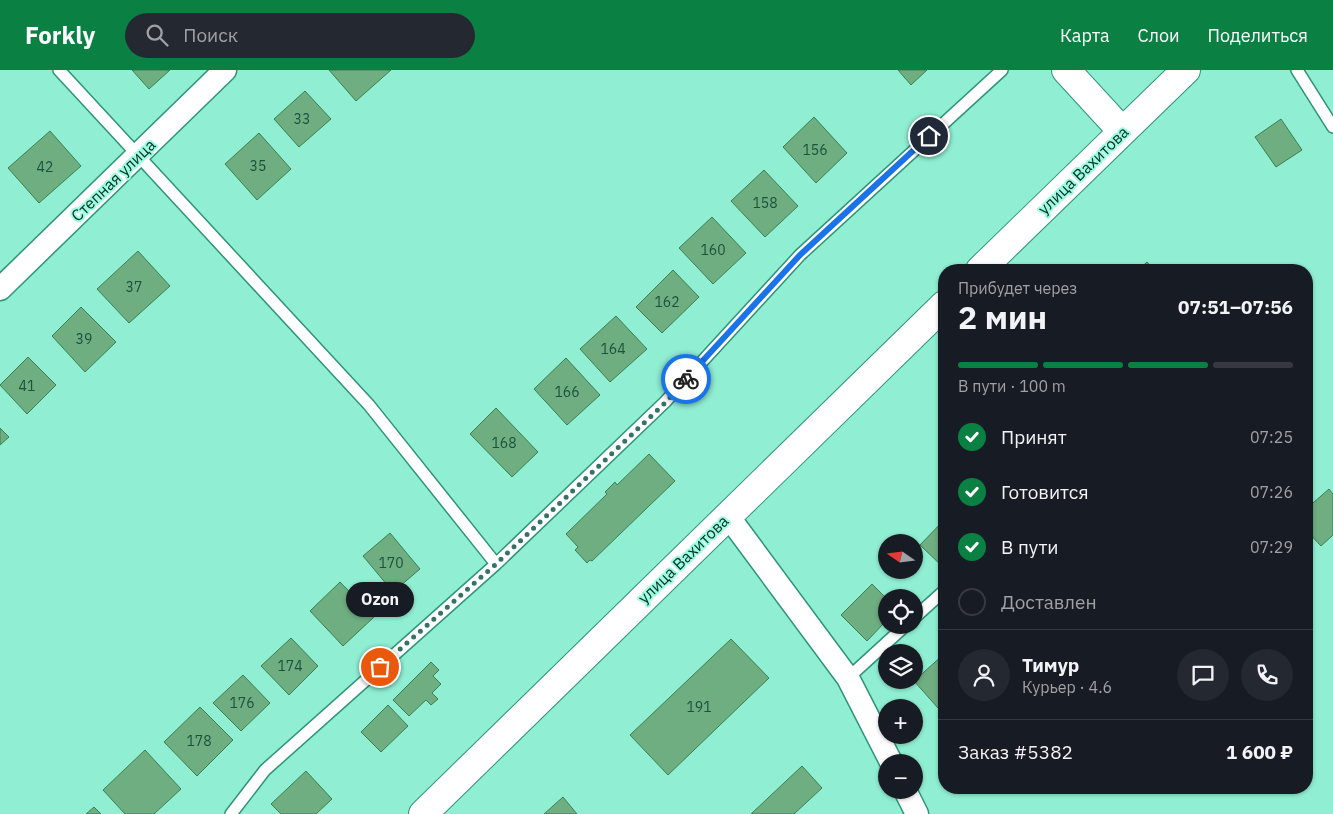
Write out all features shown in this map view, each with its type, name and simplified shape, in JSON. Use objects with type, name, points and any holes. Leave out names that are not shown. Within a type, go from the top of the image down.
[{"type":"main road","points":[[1066,70],[1122,131]]},
{"type":"main road","name":"улица Вахитова","points":[[986,264],[1186,70]]},
{"type":"main road","name":"улица Вахитова","points":[[423,814],[938,311]]},
{"type":"street","name":"Степная улица","points":[[0,289],[225,70]]},
{"type":"street","points":[[728,516],[848,678],[887,754]]},
{"type":"street","points":[[910,799],[917,814]]},
{"type":"lane","points":[[59,70],[369,405],[496,564]]},
{"type":"lane","points":[[231,814],[265,770],[496,564],[666,402],[800,255],[1002,70]]},
{"type":"lane","points":[[1297,70],[1333,127]]},
{"type":"lane","points":[[923,610],[938,596]]},
{"type":"lane","points":[[848,678],[896,634]]},
{"type":"building","points":[[132,70],[170,70],[149,89]]},
{"type":"building","points":[[329,70],[391,70],[356,101]]},
{"type":"building","points":[[898,70],[927,70],[911,85]]},
{"type":"building","points":[[305,91],[331,119],[299,147],[274,119]]},
{"type":"building","points":[[814,117],[847,153],[816,183],[783,147]]},
{"type":"building","points":[[1281,119],[1302,150],[1276,167],[1255,137]]},
{"type":"building","points":[[50,131],[81,166],[39,203],[8,168]]},
{"type":"building","points":[[259,133],[291,169],[257,200],[225,164]]},
{"type":"building","points":[[764,170],[798,206],[765,237],[731,201]]},
{"type":"building","points":[[712,217],[746,253],[713,284],[679,248]]},
{"type":"building","points":[[138,251],[170,286],[129,323],[97,289]]},
{"type":"building","points":[[673,270],[699,297],[662,333],[636,307]]},
{"type":"building","points":[[81,307],[116,342],[85,372],[52,336]]},
{"type":"building","points":[[616,316],[647,349],[610,382],[580,349]]},
{"type":"building","points":[[28,357],[56,385],[27,414],[0,385]]},
{"type":"building","points":[[566,358],[600,395],[567,425],[534,389]]},
{"type":"building","points":[[496,408],[538,452],[512,477],[470,434]]},
{"type":"building","points":[[0,428],[9,437],[0,445]]},
{"type":"building","points":[[649,454],[675,481],[592,561],[590,560],[587,563],[575,550],[578,547],[566,534],[607,494],[605,492],[615,482],[617,485]]},
{"type":"building","points":[[1329,489],[1333,494],[1333,535],[1321,546],[1313,537],[1313,503]]},
{"type":"building","points":[[938,526],[938,562],[923,548],[923,542]]},
{"type":"building","points":[[390,533],[420,569],[393,592],[363,556]]},
{"type":"building","points":[[340,582],[374,617],[343,646],[310,611]]},
{"type":"building","points":[[872,584],[878,590],[878,629],[867,641],[841,615]]},
{"type":"building","points":[[291,638],[318,666],[289,695],[261,666]]},
{"type":"building","points":[[731,639],[769,678],[668,775],[630,735]]},
{"type":"building","points":[[938,659],[938,708],[921,689],[923,689],[923,673]]},
{"type":"building","points":[[431,662],[439,670],[433,676],[441,684],[432,693],[438,699],[431,705],[426,700],[409,716],[393,700]]},
{"type":"building","points":[[243,675],[270,703],[241,731],[213,703]]},
{"type":"building","points":[[388,705],[408,726],[381,752],[361,732]]},
{"type":"building","points":[[200,707],[233,740],[197,776],[164,742]]},
{"type":"building","points":[[145,750],[181,789],[154,814],[125,814],[103,790]]},
{"type":"building","points":[[802,766],[822,788],[794,814],[751,814]]},
{"type":"building","points":[[306,771],[332,799],[316,814],[281,814],[271,804]]},
{"type":"building","points":[[563,797],[577,814],[544,814]]},
{"type":"building","points":[[94,807],[101,814],[86,814]]},
{"type":"way so far","points":[[380,667],[496,564],[666,402],[686,379]]},
{"type":"place","name":"Ozon","points":[[380,667]]},
{"type":"route","points":[[686,379],[800,255],[929,136]]}]
